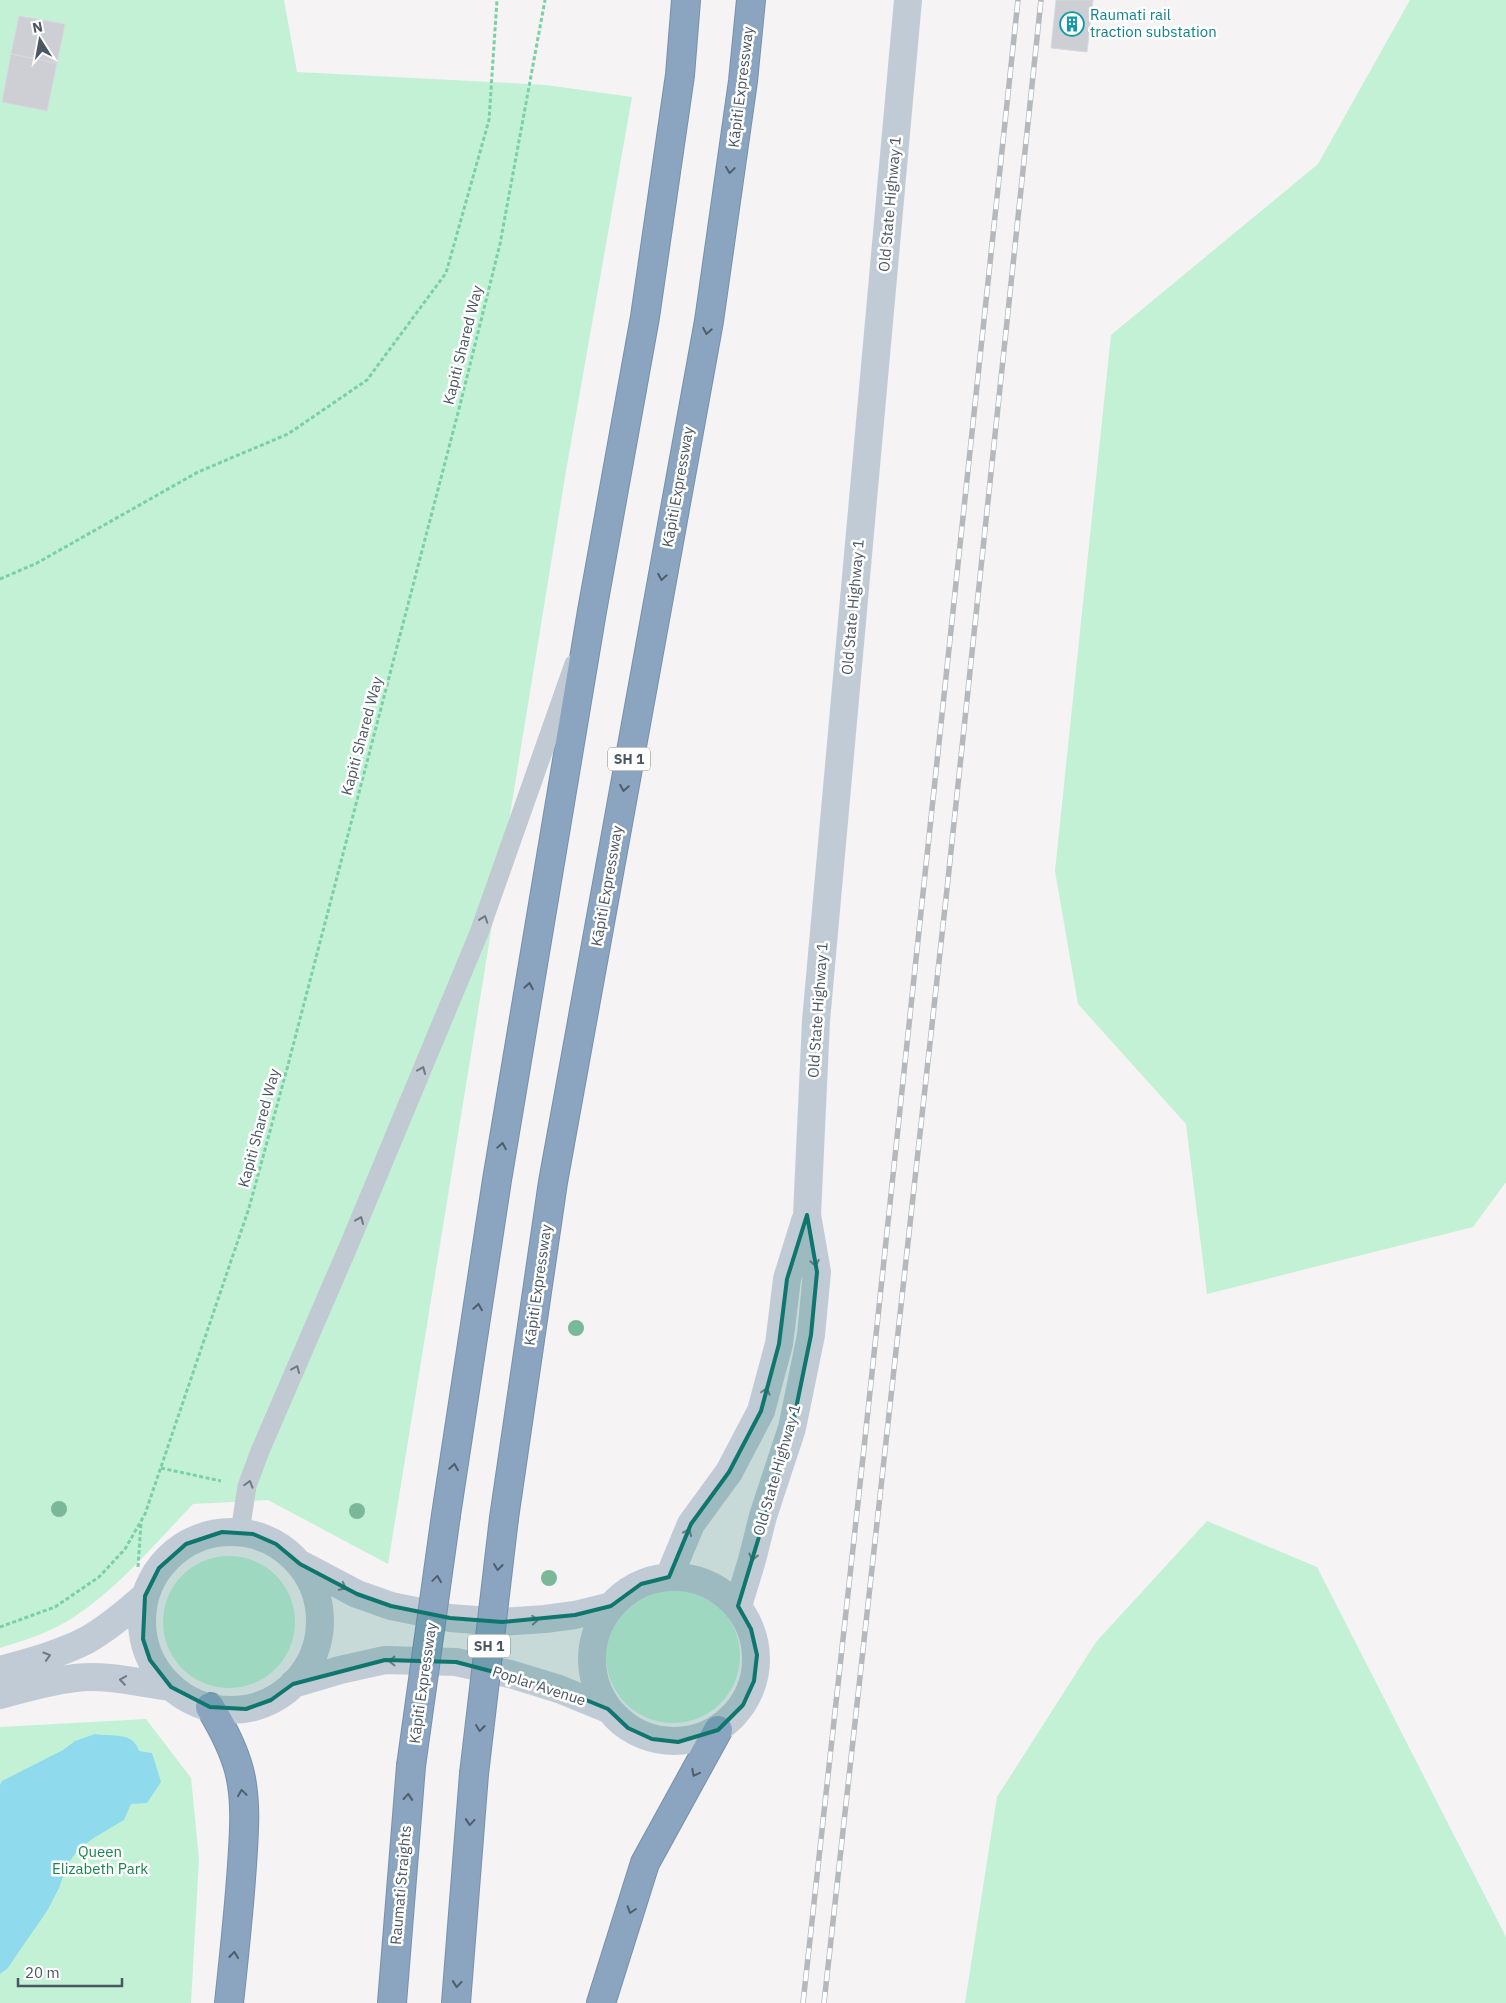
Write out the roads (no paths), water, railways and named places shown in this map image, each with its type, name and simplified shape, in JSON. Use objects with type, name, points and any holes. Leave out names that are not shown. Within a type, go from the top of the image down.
[{"type":"highway","name":"Kāpiti Expressway","points":[[411,1766],[446,1516],[497,1180],[592,611],[645,317],[680,74],[686,0]]},
{"type":"highway","name":"Kāpiti Expressway","points":[[456,2003],[474,1774],[504,1518],[553,1182],[709,321],[743,82],[751,0]]},
{"type":"highway","points":[[210,1707],[227,1735],[239,1771],[243,1802],[239,1913],[229,2003]]},
{"type":"highway","points":[[601,2003],[645,1864],[718,1730]]},
{"type":"highway","name":"Raumati Straights","points":[[392,2003],[411,1766]]},
{"type":"main road","name":"Old State Highway 1","points":[[738,1606],[763,1516],[792,1428],[812,1335],[817,1272],[807,1215],[816,1021],[908,0]]},
{"type":"main road","name":"Old State Highway 1","points":[[669,1576],[691,1524],[729,1472],[760,1411],[779,1344],[787,1279],[807,1215]]},
{"type":"main road","points":[[300,1564],[312,1583],[317,1598],[320,1628],[312,1658],[303,1674],[293,1684],[271,1700],[246,1709],[228,1710],[196,1702],[171,1687],[162,1678],[150,1660],[143,1639],[142,1618],[145,1596],[159,1568],[173,1553],[186,1544],[200,1538],[222,1532],[253,1534],[276,1544],[300,1564],[357,1594],[391,1606],[450,1618],[502,1622],[545,1619],[575,1615],[611,1606]]},
{"type":"main road","points":[[669,1576],[690,1578],[708,1584],[717,1588],[738,1606],[751,1629],[757,1655],[754,1681],[744,1705],[718,1730],[704,1737],[678,1742],[652,1739],[628,1728],[608,1709],[595,1685],[591,1657],[597,1630],[611,1606],[625,1593],[641,1584],[669,1576]]},
{"type":"main road","points":[[0,1670],[53,1655],[87,1640],[119,1619],[145,1596]]},
{"type":"main road","name":"Poplar Avenue","points":[[293,1684],[340,1670],[385,1660],[456,1662],[510,1674],[559,1689],[608,1709]]},
{"type":"main road","points":[[0,1695],[40,1684],[77,1678],[111,1678],[171,1687]]},
{"type":"lane","points":[[240,1532],[247,1486],[479,933],[592,611]]},
{"type":"water","points":[[95,1734],[127,1738],[132,1740],[139,1751],[152,1753],[161,1782],[147,1803],[131,1804],[124,1820],[92,1839],[77,1851],[67,1865],[59,1888],[47,1911],[7,1969],[0,1974],[0,1785],[2,1781],[63,1750],[75,1741]]},
{"type":"railway","points":[[803,2003],[1018,0]]},
{"type":"railway","points":[[824,2003],[947,889],[1041,0]]},
{"type":"place","name":"Raumati rail traction substation","points":[[1072,24]]},
{"type":"park label","name":"Queen Elizabeth Park","points":[[100,1860]]}]
